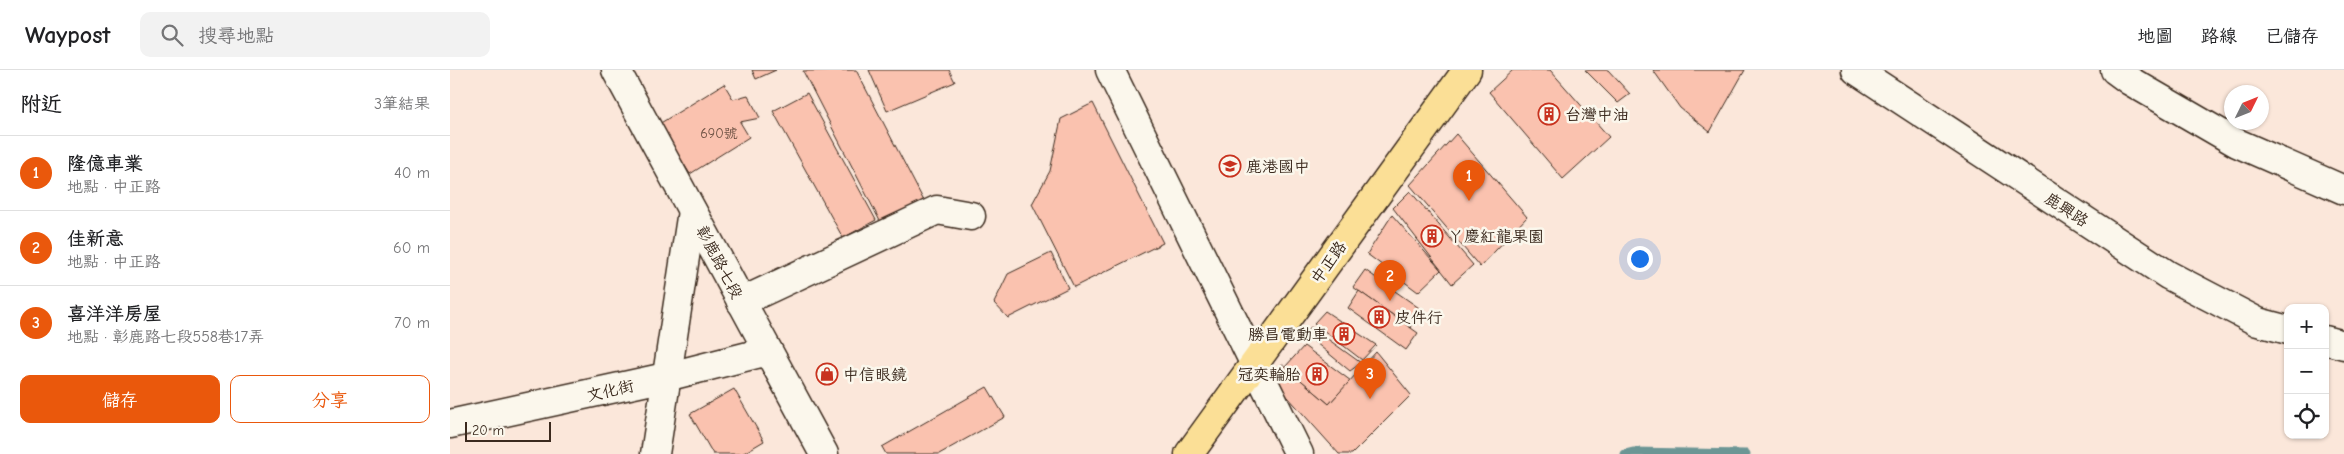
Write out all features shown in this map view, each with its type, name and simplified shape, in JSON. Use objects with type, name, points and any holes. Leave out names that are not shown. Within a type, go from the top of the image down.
[{"type":"main road","name":"中正路","points":[[1189,454],[1467,70]]},
{"type":"street","name":"彰鹿路七段","points":[[616,70],[824,454]]},
{"type":"street","points":[[1110,70],[1300,454]]},
{"type":"street","name":"鹿興路","points":[[1856,70],[2168,275],[2258,322],[2284,329]]},
{"type":"street","points":[[2115,70],[2130,82],[2237,143],[2344,190]]},
{"type":"street","points":[[741,302],[937,210],[972,216]]},
{"type":"street","points":[[656,454],[692,212]]},
{"type":"street","points":[[2329,341],[2344,345]]},
{"type":"street","name":"文化街","points":[[450,424],[666,378],[768,351]]},
{"type":"building","points":[[752,70],[776,70],[756,79]]},
{"type":"building","points":[[856,70],[925,203],[882,225],[803,71]]},
{"type":"building","points":[[869,70],[949,70],[955,82],[887,111]]},
{"type":"building","name":"台灣中油","points":[[1513,70],[1550,70],[1609,137],[1563,179],[1489,92]]},
{"type":"building","points":[[1585,70],[1608,70],[1630,94],[1618,103]]},
{"type":"building","points":[[1653,70],[1745,70],[1710,132],[1680,108]]},
{"type":"building","points":[[724,84],[733,99],[748,95],[760,118],[740,122],[749,137],[690,174],[659,124]]},
{"type":"building","points":[[807,93],[876,220],[843,238],[773,111]]},
{"type":"building","points":[[1093,103],[1163,243],[1074,287],[1032,204],[1050,171],[1061,119]]},
{"type":"building","points":[[1456,134],[1527,217],[1480,267],[1410,185]]},
{"type":"building","name":"ㄚ慶紅龍果園","points":[[1410,191],[1473,265],[1452,284],[1393,208]]},
{"type":"building","points":[[1392,215],[1441,270],[1418,292],[1367,254]]},
{"type":"building","points":[[1051,253],[1068,288],[1008,318],[994,303],[1008,274]]},
{"type":"building","points":[[1365,270],[1422,310],[1410,327],[1353,287]]},
{"type":"building","name":"皮件行","points":[[1359,291],[1418,333],[1406,350],[1348,308]]},
{"type":"building","name":"勝昌電動車","points":[[1325,311],[1376,345],[1362,360],[1314,323]]},
{"type":"building","points":[[1311,327],[1361,363],[1350,371],[1304,333]]},
{"type":"building","name":"冠奕輪胎","points":[[1304,346],[1351,381],[1329,404],[1285,367]]},
{"type":"building","points":[[1376,352],[1411,395],[1352,454],[1339,454],[1270,377],[1282,364],[1329,404]]},
{"type":"building","points":[[987,387],[1005,417],[939,454],[886,454],[882,447]]},
{"type":"building","points":[[734,389],[764,441],[742,454],[713,454],[690,414]]},
{"type":"waterway","points":[[1625,454],[1633,452],[1746,454]]},
{"type":"place","name":"台灣中油","points":[[1549,114]]},
{"type":"place","name":"鹿港國中","points":[[1230,166]]},
{"type":"place","name":"隆億車業","points":[[1469,201]]},
{"type":"place","name":"ㄚ慶紅龍果園","points":[[1432,236]]},
{"type":"place","name":"佳新意","points":[[1390,301]]},
{"type":"place","name":"皮件行","points":[[1379,317]]},
{"type":"place","name":"勝昌電動車","points":[[1344,334]]},
{"type":"place","name":"中信眼鏡","points":[[827,374]]},
{"type":"place","name":"冠奕輪胎","points":[[1317,374]]},
{"type":"place","name":"喜洋洋房屋","points":[[1370,399]]}]
